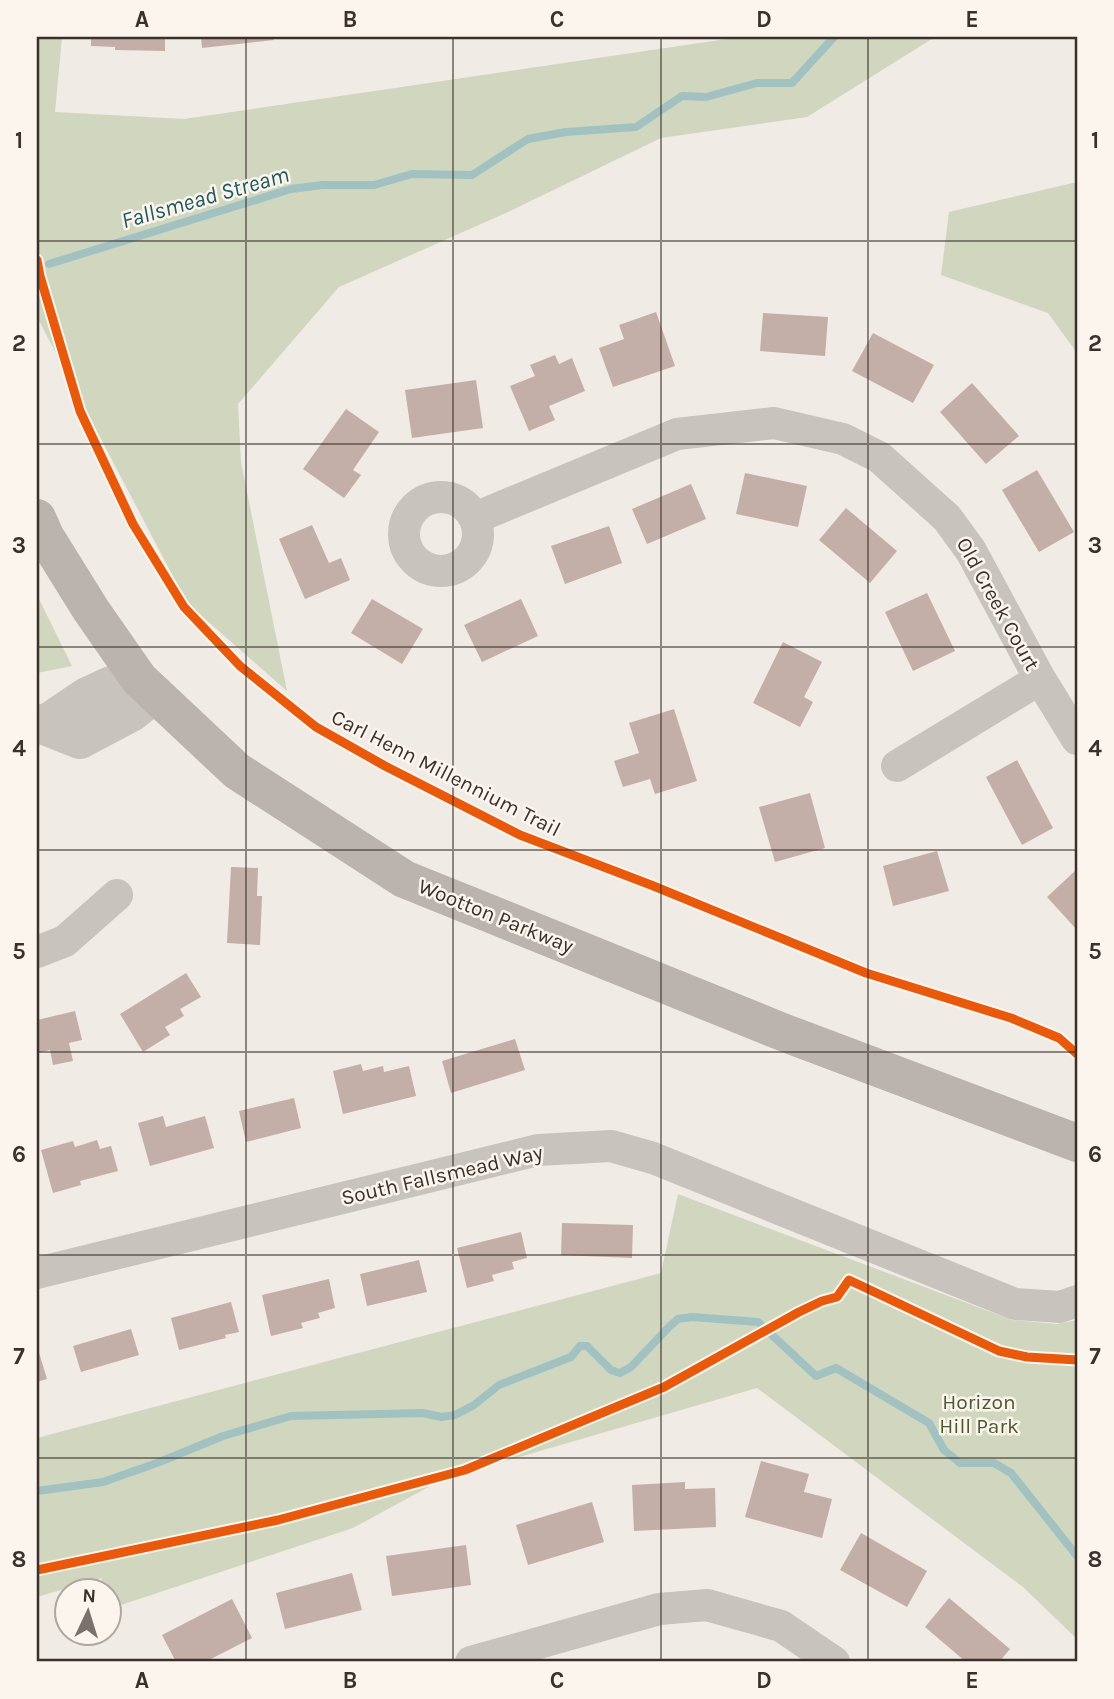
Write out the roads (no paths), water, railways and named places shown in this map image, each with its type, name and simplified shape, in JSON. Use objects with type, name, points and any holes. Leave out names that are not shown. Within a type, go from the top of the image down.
[{"type":"main road","name":"Wootton Parkway","points":[[37,518],[45,536],[91,610],[147,686],[237,771],[404,879],[785,1033],[1077,1143]]},
{"type":"street","name":"Old Creek Court","points":[[475,518],[677,434],[774,424],[842,439],[879,457],[947,518],[971,551],[1040,679],[1077,739]]},
{"type":"street","points":[[897,766],[1040,679]]},
{"type":"street","points":[[41,724],[80,740],[131,713],[147,686]]},
{"type":"street","points":[[37,952],[65,941],[117,895]]},
{"type":"street","name":"South Fallsmead Way","points":[[37,1273],[538,1150],[611,1146],[653,1158],[1015,1304],[1060,1307],[1077,1301]]},
{"type":"street","points":[[471,1662],[659,1609],[707,1605],[781,1626],[834,1662]]},
{"type":"waterway","name":"Fallsmead Stream","points":[[49,264],[291,189],[323,185],[374,185],[412,174],[472,175],[528,139],[566,132],[636,127],[682,96],[706,97],[757,83],[792,83],[834,37]]},
{"type":"waterway","points":[[37,1491],[103,1482],[223,1436],[291,1416],[423,1413],[441,1417],[455,1415],[474,1405],[499,1385],[571,1357],[580,1346],[587,1346],[611,1370],[620,1373],[631,1367],[678,1319],[692,1317],[758,1322],[816,1376],[836,1368],[929,1423],[944,1450],[960,1463],[994,1463],[1011,1473],[1077,1556]]},
{"type":"park label","name":"Horizon Hill Park","points":[[979,1414]]}]
